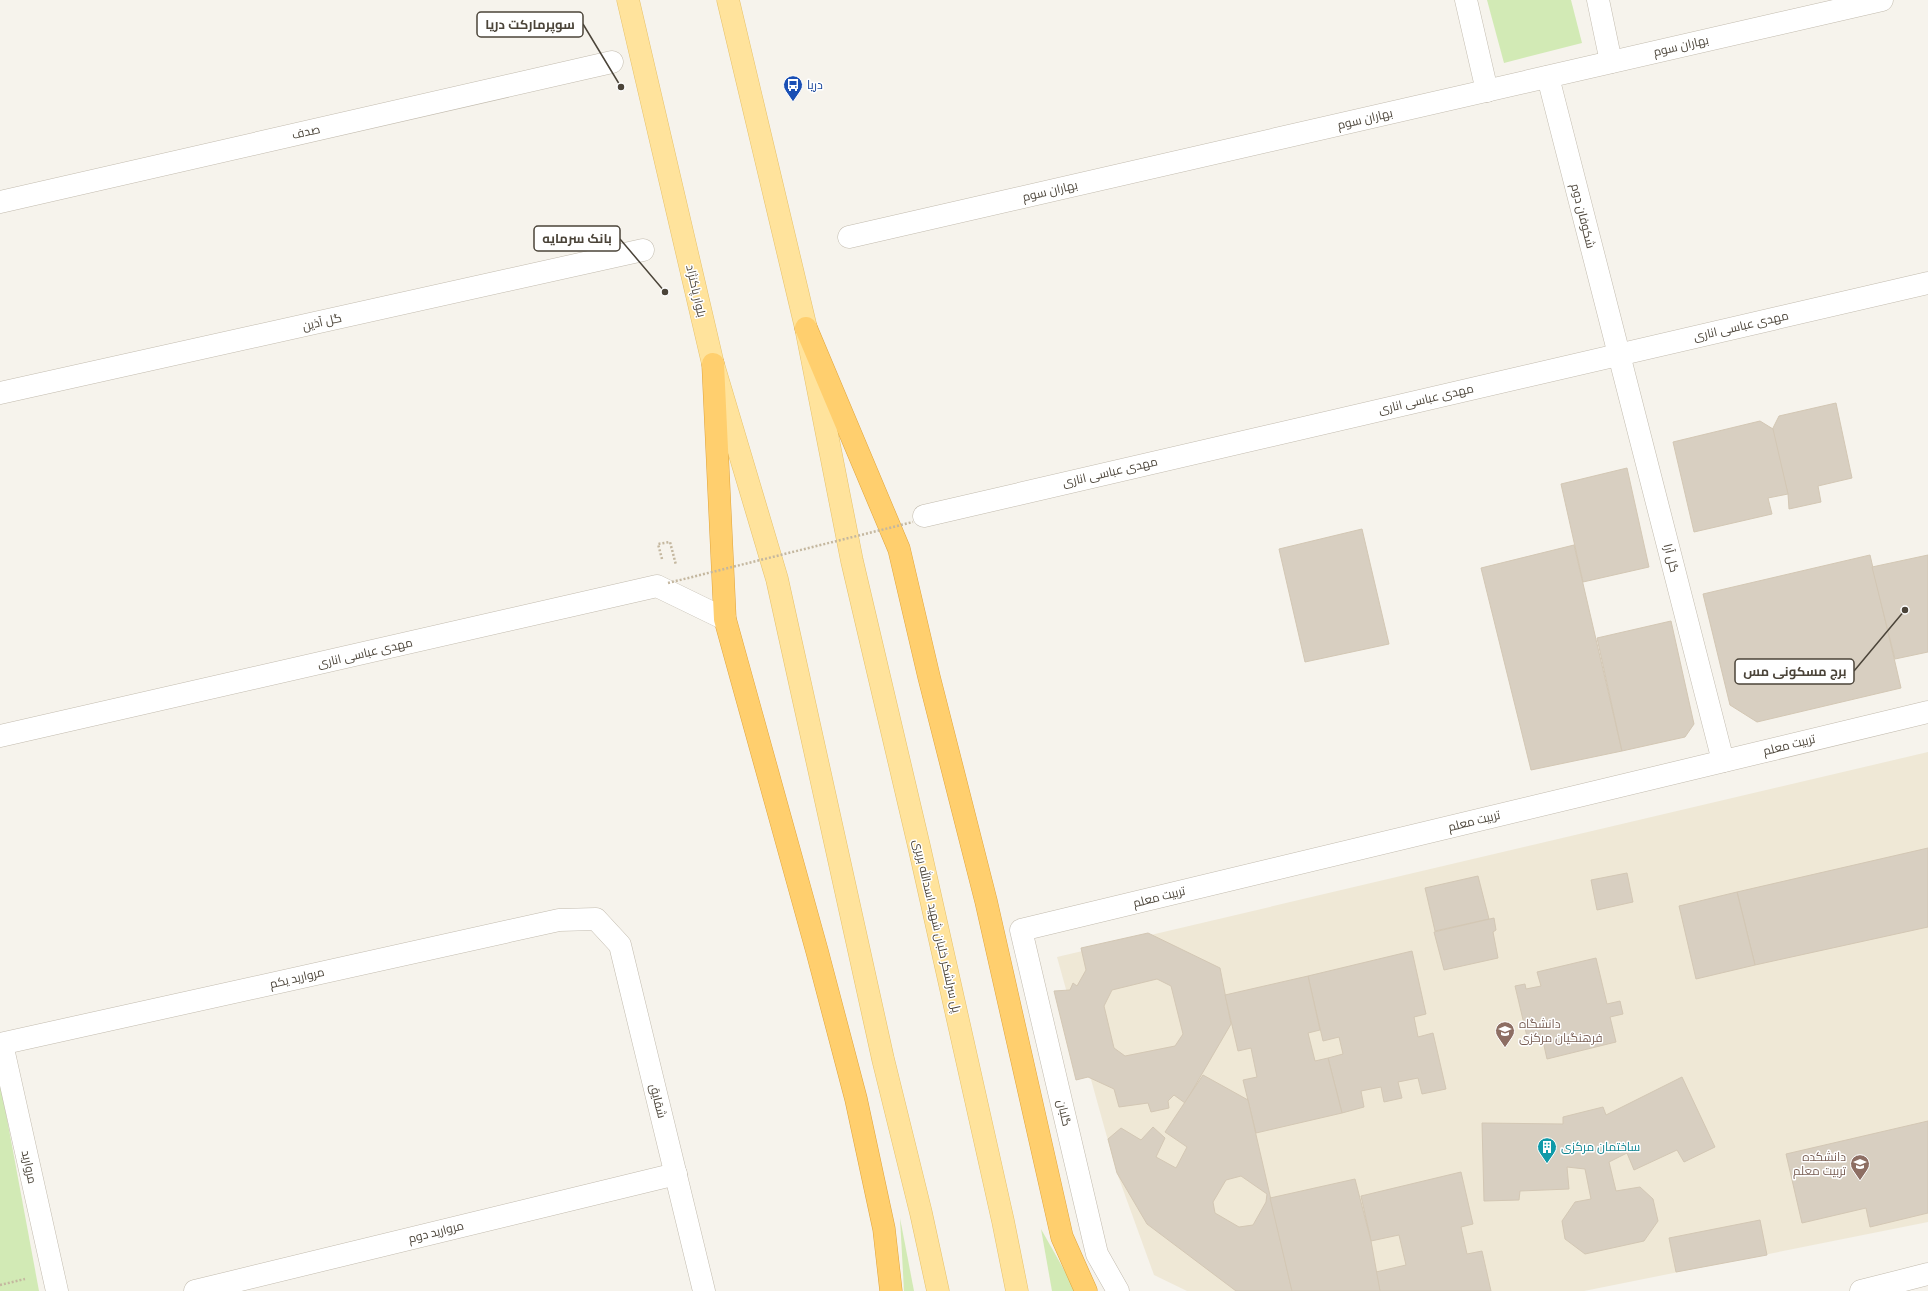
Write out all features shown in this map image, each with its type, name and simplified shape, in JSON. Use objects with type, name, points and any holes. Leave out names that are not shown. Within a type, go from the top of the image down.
[{"type":"highway","points":[[806,328],[899,549],[929,677],[986,901],[1062,1238],[1086,1291]]},
{"type":"highway","points":[[713,364],[725,619],[817,951],[856,1099],[884,1229],[892,1291]]},
{"type":"main road","name":"بلوار پاکنژاد","points":[[628,0],[713,364],[777,580],[883,1059],[921,1212],[938,1291]]},
{"type":"main road","points":[[728,0],[806,328]]},
{"type":"main road","name":"پل سرلشکر خلبان شهید اسدالله بربری","points":[[806,328],[852,562],[919,846],[1004,1221],[1017,1291]]},
{"type":"street","points":[[1466,0],[1487,91]]},
{"type":"street","points":[[1598,0],[1611,62]]},
{"type":"street","name":"بهاران سوم","points":[[849,237],[1882,0]]},
{"type":"street","name":"صدف","points":[[0,202],[612,62]]},
{"type":"street","name":"شکوفان دوم","points":[[1548,77],[1619,354]]},
{"type":"street","name":"گل آذین","points":[[0,393],[643,250]]},
{"type":"street","name":"مهدی عباسی اناری","points":[[918,519],[1928,283]]},
{"type":"street","name":"گل آرا","points":[[1619,354],[1723,761]]},
{"type":"street","points":[[663,584],[725,619]]},
{"type":"street","name":"مهدی عباسی اناری","points":[[0,736],[663,584]]},
{"type":"street","name":"تربیت معلم","points":[[1021,930],[1928,712]]},
{"type":"street","name":"مروارید یکم","points":[[1,1044],[559,920],[596,919]]},
{"type":"street","name":"شقایق","points":[[596,919],[620,945],[704,1291]]},
{"type":"street","name":"گلبان","points":[[1021,930],[1096,1254],[1118,1291]]},
{"type":"street","name":"مروارید","points":[[1,1044],[57,1291]]},
{"type":"street","name":"مروارید دوم","points":[[195,1291],[676,1174]]},
{"type":"street","points":[[1861,1291],[1928,1274]]},
{"type":"path","points":[[663,584],[918,519]]},
{"type":"shaded area","name":"دانشگاه فرهنگیان مرکزی","points":[[1928,752],[1928,1222],[1584,1291],[1187,1291],[1154,1275],[1117,1173],[1057,957]]},
{"type":"green space","points":[[1487,0],[1571,0],[1582,43],[1504,63]]},
{"type":"green space","points":[[0,1081],[39,1291],[0,1291]]},
{"type":"green space","points":[[900,1218],[914,1291],[904,1291]]},
{"type":"green space","points":[[1041,1229],[1076,1291],[1052,1291]]},
{"type":"building","points":[[1836,403],[1852,478],[1818,486],[1821,502],[1789,509],[1788,494],[1772,430],[1779,416]]},
{"type":"building","points":[[1760,421],[1773,429],[1788,494],[1768,498],[1772,514],[1694,532],[1673,442]]},
{"type":"building","points":[[1627,468],[1649,567],[1583,582],[1561,484]]},
{"type":"building","points":[[1362,529],[1389,644],[1305,662],[1279,549]]},
{"type":"building","points":[[1574,545],[1622,751],[1531,770],[1481,568]]},
{"type":"building","points":[[1870,555],[1901,688],[1757,722],[1730,705],[1703,594]]},
{"type":"building","points":[[1928,555],[1928,652],[1895,659],[1872,567]]},
{"type":"building","points":[[1671,621],[1694,724],[1685,737],[1622,751],[1597,638]]},
{"type":"building","points":[[1928,848],[1928,927],[1755,965],[1737,892]]},
{"type":"building","points":[[1627,873],[1633,902],[1597,910],[1591,880]]},
{"type":"building","points":[[1478,876],[1489,919],[1435,931],[1425,888]]},
{"type":"building","points":[[1737,892],[1755,965],[1696,979],[1679,906]]},
{"type":"building","points":[[1494,918],[1496,930],[1493,932],[1498,958],[1444,970],[1434,932]]},
{"type":"building","points":[[1148,933],[1220,968],[1231,1024],[1185,1103],[1174,1095],[1168,1101],[1169,1108],[1151,1112],[1148,1103],[1119,1107],[1114,1089],[1088,1077],[1076,1080],[1054,991],[1070,990],[1073,983],[1077,986],[1086,970],[1081,948]],"holes":[[[1157,979],[1171,986],[1183,1034],[1175,1046],[1125,1056],[1114,1048],[1104,1006],[1112,990]]]},
{"type":"building","points":[[1412,951],[1426,1014],[1414,1017],[1418,1037],[1433,1033],[1446,1089],[1422,1094],[1418,1078],[1398,1082],[1402,1098],[1384,1102],[1381,1087],[1361,1091],[1364,1107],[1342,1113],[1328,1058],[1343,1054],[1339,1037],[1323,1041],[1308,976]]},
{"type":"building","points":[[1596,958],[1607,1004],[1620,1001],[1623,1014],[1610,1017],[1616,1042],[1547,1059],[1543,1041],[1529,1045],[1515,986],[1525,984],[1526,989],[1541,986],[1537,972]]},
{"type":"building","points":[[1308,976],[1320,1030],[1308,1033],[1315,1061],[1328,1058],[1342,1113],[1256,1133],[1243,1080],[1257,1077],[1251,1048],[1238,1051],[1225,995]]},
{"type":"building","points":[[1203,1075],[1248,1100],[1292,1291],[1236,1291],[1147,1224],[1117,1173],[1108,1139],[1121,1128],[1141,1140],[1153,1127],[1165,1138],[1156,1157],[1176,1168],[1187,1147],[1165,1132]],"holes":[[[1241,1176],[1267,1194],[1266,1202],[1253,1225],[1239,1227],[1215,1213],[1213,1202],[1226,1180]]]},
{"type":"building","name":"ساختمان مرکزی","points":[[1682,1077],[1715,1147],[1684,1162],[1677,1150],[1634,1170],[1627,1153],[1609,1162],[1616,1191],[1640,1187],[1653,1199],[1658,1221],[1644,1241],[1585,1254],[1565,1239],[1562,1221],[1575,1202],[1591,1199],[1585,1169],[1567,1167],[1569,1189],[1520,1191],[1519,1200],[1484,1201],[1482,1123],[1563,1124],[1563,1117],[1603,1107],[1606,1115]]},
{"type":"building","name":"دانشکده تربیت معلم","points":[[1928,1121],[1928,1213],[1870,1227],[1866,1208],[1802,1223],[1786,1154]]},
{"type":"building","points":[[1461,1172],[1473,1224],[1461,1227],[1467,1254],[1482,1251],[1491,1291],[1380,1291],[1376,1272],[1406,1265],[1399,1235],[1371,1241],[1361,1196]]},
{"type":"building","points":[[1355,1179],[1371,1241],[1380,1291],[1292,1291],[1270,1198]]},
{"type":"building","points":[[1760,1220],[1767,1255],[1676,1272],[1669,1238]]},
{"type":"place","name":"سوپرمارکت دریا","points":[[621,87]]},
{"type":"place","name":"دریا","points":[[793,102]]},
{"type":"place","name":"بانک سرمایه","points":[[665,292]]},
{"type":"place","name":"برج مسکونی مس","points":[[1905,610]]},
{"type":"place","name":"دانشگاه فرهنگیان مرکزی","points":[[1505,1048]]},
{"type":"place","name":"ساختمان مرکزی","points":[[1547,1164]]},
{"type":"place","name":"دانشکده تربیت معلم","points":[[1860,1181]]}]
